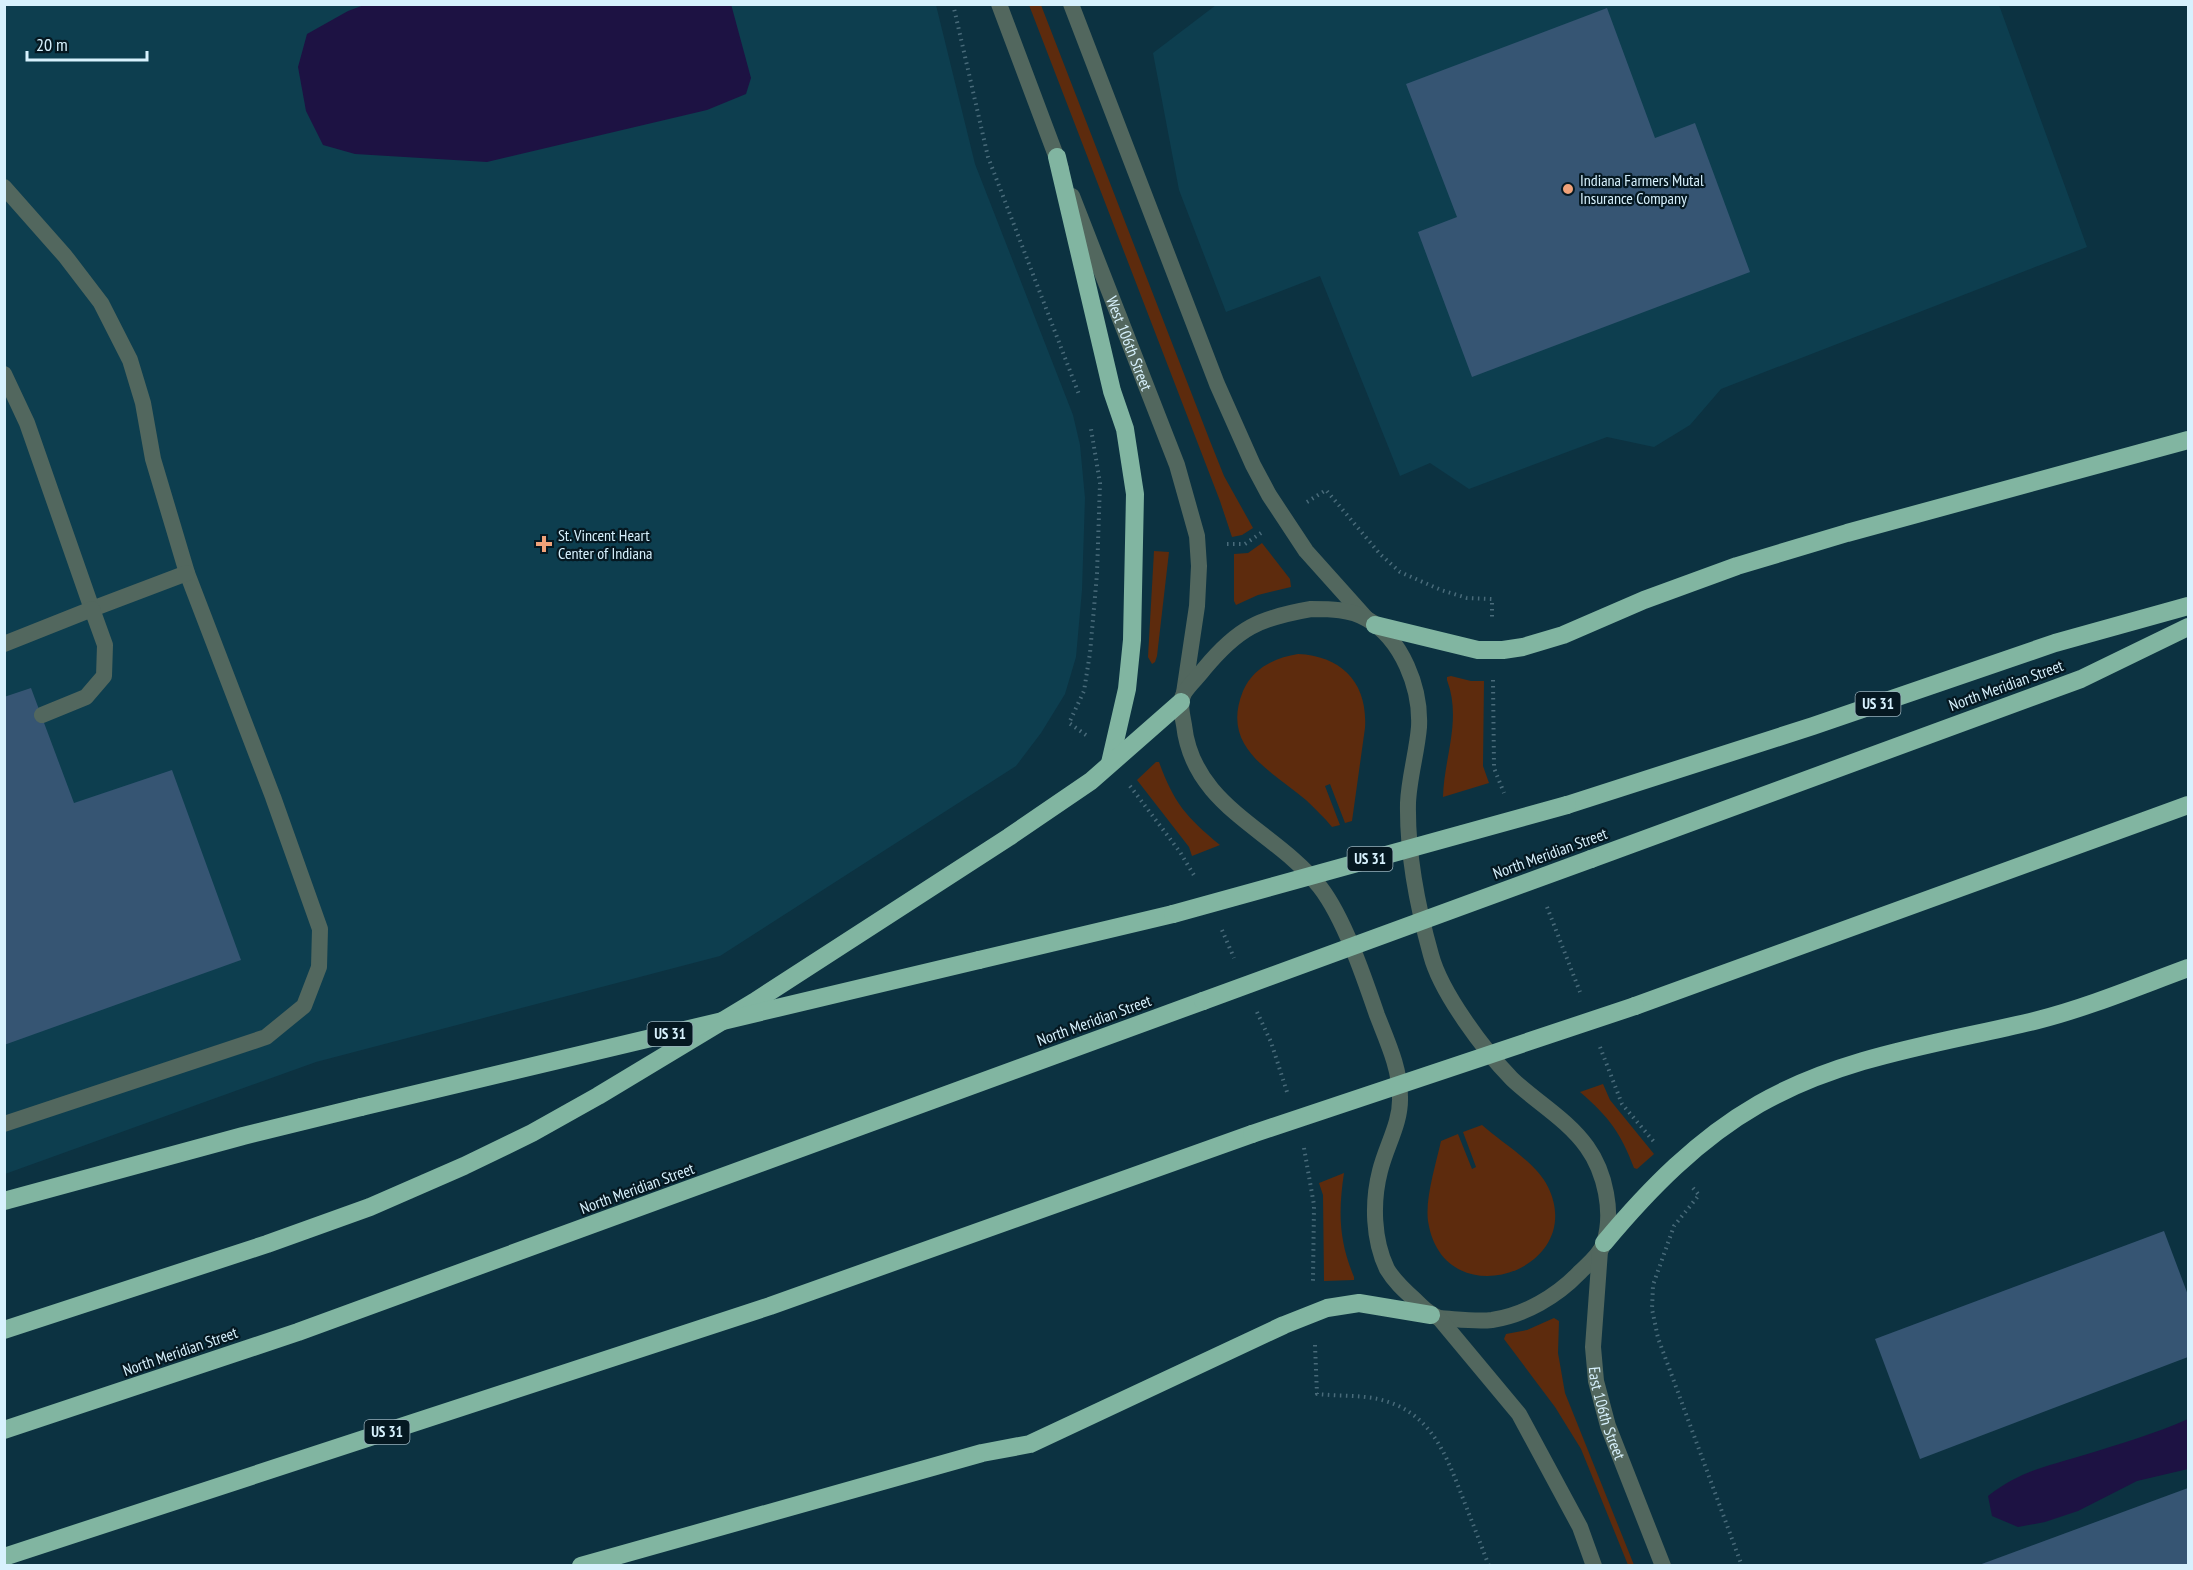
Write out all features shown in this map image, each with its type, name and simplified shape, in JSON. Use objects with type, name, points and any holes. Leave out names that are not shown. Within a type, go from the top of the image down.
[{"type":"highway","points":[[1057,157],[1112,391],[1125,429],[1135,494],[1132,640],[1127,689],[1110,763]]},
{"type":"highway","points":[[1371,622],[1478,650],[1523,647],[1563,635],[1644,600],[1737,566],[1858,530],[2188,440]]},
{"type":"highway","name":"US 31","points":[[4,1201],[156,1159],[361,1107],[1173,914],[1567,805],[1813,726],[2055,644],[2188,606]]},
{"type":"highway","name":"North Meridian Street","points":[[4,1430],[298,1332],[2081,679],[2188,627]]},
{"type":"highway","points":[[4,1330],[267,1244],[370,1207],[532,1133],[754,1002],[1059,803],[1091,781],[1183,697]]},
{"type":"highway","name":"US 31","points":[[4,1557],[770,1306],[1252,1134],[1635,1006],[2188,805]]},
{"type":"highway","points":[[1602,1247],[1639,1201],[1692,1151],[1726,1125],[1803,1082],[1894,1052],[2040,1019],[2188,968]]},
{"type":"highway","points":[[581,1566],[982,1453],[1030,1443],[1284,1325],[1326,1308],[1359,1303],[1435,1316]]},
{"type":"street","name":"West 106th Street","points":[[999,4],[1173,454],[1197,536],[1200,566],[1197,606],[1183,697],[1189,750],[1211,789],[1254,829],[1283,849],[1304,869],[1334,907],[1369,991],[1398,1071],[1401,1098],[1397,1123],[1379,1173],[1376,1197],[1377,1236],[1388,1270],[1399,1286],[1435,1316]]},
{"type":"street","points":[[1071,4],[1217,384],[1253,465],[1269,495],[1306,551],[1371,622]]},
{"type":"street","points":[[4,187],[65,256],[101,303],[130,360],[142,403],[153,459],[187,573],[273,797],[320,929],[319,967],[304,1006],[266,1037],[4,1124]]},
{"type":"street","points":[[4,374],[27,423],[105,645],[104,676],[86,697],[42,715]]},
{"type":"street","points":[[4,644],[187,573]]},
{"type":"street","points":[[1183,697],[1233,638],[1245,629],[1273,616],[1311,609],[1335,609],[1371,622]]},
{"type":"street","name":"East 106th Street","points":[[1371,622],[1389,639],[1403,658],[1413,679],[1418,704],[1419,725],[1408,802],[1413,879],[1418,909],[1434,966],[1456,1006],[1490,1053],[1512,1078],[1549,1109],[1587,1146],[1597,1164],[1604,1185],[1607,1222],[1602,1247],[1593,1347],[1596,1381],[1608,1426],[1663,1566]]},
{"type":"street","points":[[1435,1316],[1492,1320],[1525,1311],[1568,1285],[1602,1247]]},
{"type":"street","points":[[1435,1316],[1519,1414],[1580,1527],[1594,1566]]},
{"type":"path","points":[[953,4],[988,157],[1081,399]]},
{"type":"path","points":[[1085,734],[1069,723],[1084,691],[1097,574],[1100,483],[1089,420]]},
{"type":"path","points":[[1311,499],[1326,490],[1380,554],[1400,572],[1441,590],[1467,597],[1492,599],[1492,616]]},
{"type":"path","points":[[1236,544],[1245,544],[1257,536]]},
{"type":"path","points":[[1493,683],[1494,768],[1507,802]]},
{"type":"path","points":[[1129,786],[1180,852],[1200,885]]},
{"type":"path","points":[[1545,902],[1583,1002]]},
{"type":"path","points":[[1219,924],[1237,964]]},
{"type":"path","points":[[1252,1002],[1271,1042],[1288,1095]]},
{"type":"path","points":[[1600,1047],[1622,1104],[1659,1147]]},
{"type":"path","points":[[1301,1137],[1307,1158],[1314,1205],[1312,1273]]},
{"type":"path","points":[[1689,1183],[1699,1195],[1674,1226],[1653,1286],[1652,1309],[1658,1338],[1742,1566]]},
{"type":"path","points":[[1317,1375],[1317,1394],[1377,1399],[1407,1411],[1431,1432],[1449,1463],[1489,1566]]},
{"type":"shaded area","points":[[731,4],[751,78],[746,94],[707,110],[487,162],[355,154],[323,145],[306,111],[298,67],[307,34],[348,11],[364,5]]},
{"type":"shaded area","name":"St. Vincent Heart Center of Indiana","points":[[5,5],[936,5],[975,164],[1073,415],[1080,445],[1085,498],[1082,590],[1076,657],[1065,694],[1041,733],[1016,766],[720,956],[316,1062],[5,1174]]},
{"type":"shaded area","points":[[1029,5],[1041,5],[1224,476],[1253,528],[1242,535],[1232,537]]},
{"type":"shaded area","points":[[1216,5],[1999,5],[2087,247],[1721,389],[1690,425],[1654,447],[1607,437],[1469,489],[1430,463],[1400,476],[1320,276],[1226,312],[1179,190],[1153,53]]},
{"type":"shaded area","points":[[1262,543],[1290,579],[1291,587],[1258,595],[1236,605],[1234,601],[1234,554],[1248,553]]},
{"type":"shaded area","points":[[1154,551],[1169,552],[1157,656],[1152,664],[1148,657]]},
{"type":"shaded area","points":[[1298,654],[1314,656],[1339,666],[1357,685],[1365,712],[1365,728],[1352,821],[1345,823],[1330,784],[1325,786],[1340,825],[1332,827],[1306,800],[1253,756],[1238,728],[1238,711],[1243,691],[1252,676],[1273,661]]},
{"type":"shaded area","points":[[1447,677],[1471,681],[1484,681],[1483,766],[1489,783],[1443,797],[1453,724],[1451,695],[1447,680]]},
{"type":"shaded area","points":[[1156,762],[1159,762],[1182,808],[1220,845],[1192,856],[1189,847],[1137,780]]},
{"type":"shaded area","points":[[1603,1084],[1610,1100],[1654,1154],[1637,1169],[1634,1168],[1613,1126],[1580,1092]]},
{"type":"shaded area","points":[[1482,1125],[1528,1162],[1543,1178],[1548,1187],[1555,1217],[1549,1242],[1532,1261],[1509,1273],[1483,1276],[1459,1269],[1439,1251],[1427,1212],[1441,1141],[1458,1134],[1472,1169],[1476,1167],[1463,1132]]},
{"type":"shaded area","points":[[1344,1173],[1341,1226],[1345,1251],[1354,1280],[1324,1281],[1323,1195],[1319,1183]]},
{"type":"shaded area","points":[[1554,1318],[1559,1321],[1558,1353],[1565,1393],[1634,1565],[1628,1565],[1581,1449],[1555,1407],[1504,1339],[1506,1334],[1527,1330]]},
{"type":"shaded area","points":[[2188,1419],[2188,1469],[2137,1481],[2078,1511],[2045,1522],[2018,1527],[1992,1516],[1988,1496],[2012,1480],[2045,1466],[2137,1438]]},
{"type":"building","points":[[1607,8],[1655,138],[1695,123],[1750,272],[1472,377],[1418,232],[1457,217],[1406,84]]},
{"type":"building","points":[[31,688],[74,803],[172,770],[241,960],[4,1045],[4,697]]},
{"type":"building","points":[[2164,1231],[2188,1295],[2188,1357],[1920,1459],[1875,1339]]},
{"type":"building","points":[[2188,1488],[2188,1566],[1979,1566],[1979,1565]]},
{"type":"place","name":"Indiana Farmers Mutal Insurance Company","points":[[1568,189]]},
{"type":"place","name":"St. Vincent Heart Center of Indiana","points":[[544,544]]}]
